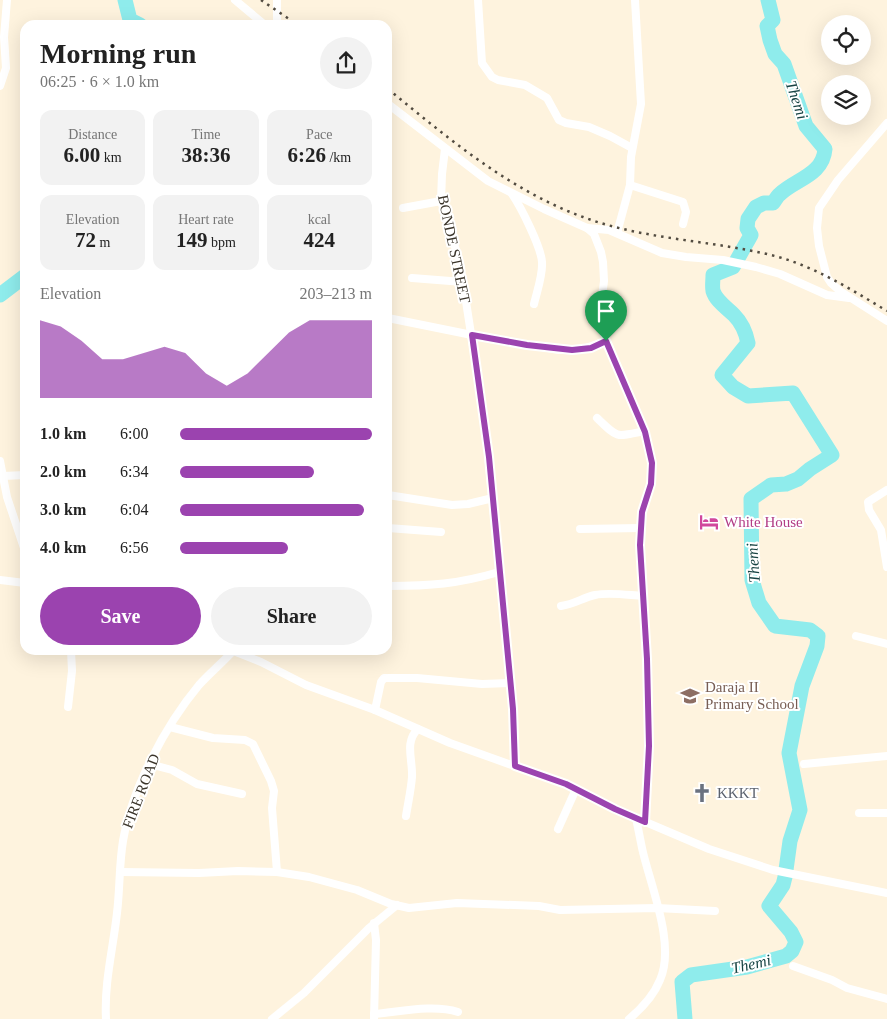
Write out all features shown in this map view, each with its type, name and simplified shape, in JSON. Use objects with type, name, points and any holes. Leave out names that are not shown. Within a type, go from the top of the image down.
[{"type":"street","points":[[0,86],[6,68],[4,37],[7,0]]},
{"type":"street","points":[[235,0],[259,20]]},
{"type":"street","points":[[277,0],[277,20]]},
{"type":"street","points":[[478,0],[481,58],[482,63],[492,77],[498,80],[525,85],[547,98],[559,120],[589,127],[632,148]]},
{"type":"street","points":[[617,233],[630,186],[632,148],[642,104],[635,0]]},
{"type":"street","points":[[392,107],[488,180],[512,194],[587,228],[594,234],[598,243],[603,262],[604,281],[600,319],[601,328],[645,432],[650,452],[652,473],[651,484],[642,512],[640,545],[647,659],[649,746],[645,822]]},
{"type":"street","points":[[887,123],[838,180],[819,208],[817,228],[818,244],[827,277],[849,298],[887,321]]},
{"type":"street","name":"BONDE STREET","points":[[445,149],[441,201],[458,253],[487,441],[515,725],[515,766]]},
{"type":"street","points":[[630,186],[683,202],[686,212],[683,224]]},
{"type":"street","points":[[512,194],[525,218],[542,261],[534,304]]},
{"type":"street","points":[[402,208],[441,201]]},
{"type":"street","points":[[587,228],[604,229],[617,233],[662,253],[686,258],[723,260],[756,266],[780,274],[827,295],[849,298]]},
{"type":"street","points":[[412,278],[463,282]]},
{"type":"street","points":[[392,319],[527,345],[572,350],[591,348],[606,341]]},
{"type":"street","points":[[596,418],[613,434],[620,436],[645,432]]},
{"type":"street","points":[[0,461],[7,498],[20,536]]},
{"type":"street","points":[[3,476],[20,475]]},
{"type":"street","points":[[887,490],[868,502],[869,510],[881,530],[887,567]]},
{"type":"street","points":[[392,496],[452,505],[468,504],[493,498]]},
{"type":"street","points":[[392,528],[442,532]]},
{"type":"street","points":[[580,529],[641,528]]},
{"type":"street","points":[[392,586],[461,583],[499,572]]},
{"type":"street","points":[[0,580],[20,582]]},
{"type":"street","points":[[561,606],[574,604],[586,598],[604,593],[642,596]]},
{"type":"street","points":[[856,636],[887,644]]},
{"type":"street","points":[[68,707],[72,671],[71,655]]},
{"type":"street","name":"FIRE ROAD","points":[[106,1019],[107,979],[115,928],[123,841],[126,828],[149,764],[170,727],[200,684],[228,655]]},
{"type":"street","points":[[245,655],[306,685],[375,710],[465,748],[539,773],[709,849],[773,870],[887,893]]},
{"type":"street","points":[[375,710],[381,682],[384,678],[393,677],[482,684],[511,683]]},
{"type":"street","points":[[170,727],[213,738],[245,740],[253,744],[274,791],[272,808],[277,872]]},
{"type":"street","points":[[406,816],[412,776],[410,741],[412,734],[418,728]]},
{"type":"street","points":[[804,764],[887,756]]},
{"type":"street","points":[[149,764],[172,770],[197,784],[242,794]]},
{"type":"street","points":[[558,829],[576,789]]},
{"type":"street","points":[[859,813],[887,813]]},
{"type":"street","points":[[629,1019],[641,1008],[660,982],[666,948],[664,932],[636,818]]},
{"type":"street","points":[[121,872],[277,872],[309,877],[349,888],[397,906],[409,908],[457,903],[539,906],[560,910],[657,908],[715,912]]},
{"type":"street","points":[[272,1019],[304,992],[374,923],[397,906]]},
{"type":"street","points":[[374,923],[376,940],[374,1017],[433,1009],[458,1012]]},
{"type":"street","points":[[793,966],[832,980],[847,988],[887,999]]},
{"type":"waterway","points":[[125,0],[130,20]]},
{"type":"waterway","name":"Themi","points":[[685,1019],[682,982],[691,975],[747,967],[786,956],[792,951],[796,942],[791,932],[769,906],[783,885],[790,841],[800,810],[789,753],[802,686],[817,646],[818,636],[810,630],[775,626],[759,603],[752,580],[751,499],[771,485],[786,484],[798,479],[832,455],[793,393],[748,396],[733,387],[722,375],[748,343],[739,321],[722,304],[713,291],[713,275],[733,267],[751,235],[747,228],[748,219],[756,207],[764,203],[773,203],[786,189],[814,171],[823,158],[825,149],[806,126],[784,64],[775,54],[767,26],[773,20],[768,0]]},
{"type":"waterway","points":[[0,295],[20,280]]},
{"type":"railway","points":[[261,0],[291,20]]},
{"type":"railway","points":[[392,92],[480,161],[505,178],[556,206],[606,225],[630,231],[727,246],[775,256],[805,266],[861,295],[887,311]]},
{"type":"place","name":"White House","points":[[709,522]]},
{"type":"place","name":"Daraja II Primary School","points":[[690,696]]},
{"type":"place","name":"KKKT","points":[[702,793]]},
{"type":"route","points":[[472,335],[559,350],[591,348],[606,341],[645,432],[652,463],[651,484],[642,512],[640,533],[647,659],[649,746],[645,822],[566,784],[515,766],[513,709],[489,457],[472,335]]}]
